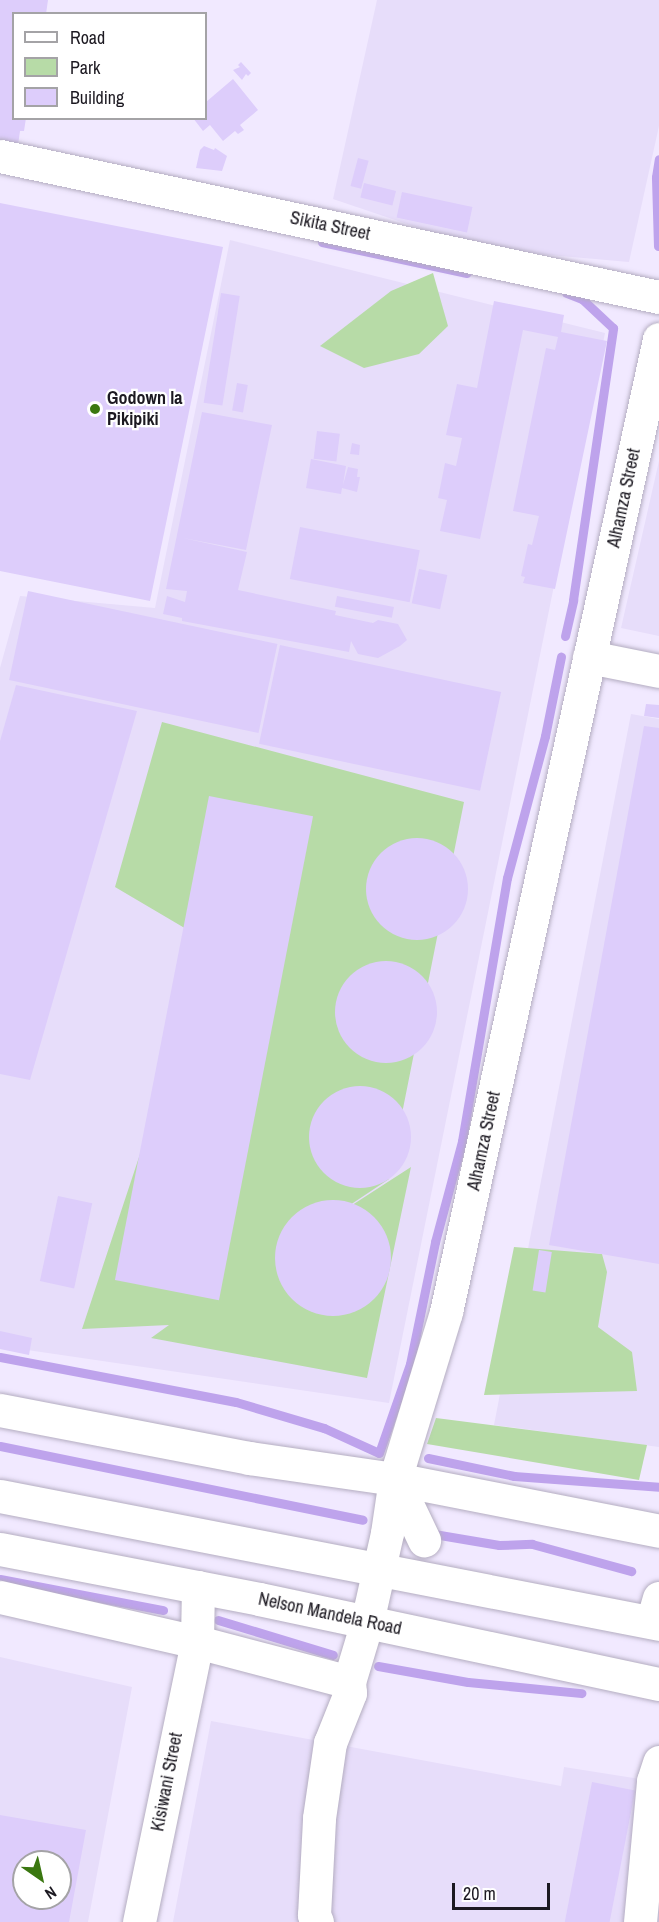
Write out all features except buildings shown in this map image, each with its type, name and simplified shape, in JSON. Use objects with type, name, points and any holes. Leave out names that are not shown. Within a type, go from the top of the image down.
[{"type":"street","name":"Sikita Street","points":[[0,156],[659,297]]},
{"type":"street","name":"Alhamza Street","points":[[317,1922],[314,1915],[319,1818],[330,1743],[350,1693],[349,1683],[367,1622],[395,1479],[446,1312],[659,339]]},
{"type":"street","points":[[589,657],[659,671]]},
{"type":"street","points":[[0,1410],[238,1456],[395,1479],[659,1531]]},
{"type":"street","points":[[395,1479],[424,1540]]},
{"type":"street","points":[[0,1496],[379,1568],[657,1615]]},
{"type":"street","name":"Nelson Mandela Road","points":[[0,1549],[198,1587],[659,1684]]},
{"type":"street","points":[[197,1642],[198,1587]]},
{"type":"street","points":[[0,1597],[197,1642],[349,1683]]},
{"type":"street","name":"Kisiwani Street","points":[[139,1922],[197,1642]]},
{"type":"street","points":[[640,1922],[653,1781],[659,1762]]},
{"type":"shaded area","points":[[377,0],[659,0],[659,126],[629,262],[481,249],[333,199]]},
{"type":"shaded area","points":[[230,240],[605,333],[389,1403],[0,1346],[0,668],[20,596],[155,608]]},
{"type":"shaded area","points":[[659,461],[659,636],[621,628]]},
{"type":"shaded area","points":[[631,714],[659,719],[659,1447],[494,1425]]},
{"type":"shaded area","points":[[0,1657],[132,1687],[88,1922],[0,1922]]},
{"type":"shaded area","points":[[211,1721],[561,1786],[564,1767],[659,1782],[659,1922],[173,1922]]},
{"type":"green space","points":[[433,273],[448,326],[419,354],[364,368],[320,346],[391,291]]},
{"type":"green space","points":[[162,722],[464,802],[389,1179],[278,1253],[411,1167],[367,1378],[151,1338],[169,1325],[82,1329],[210,943],[115,887]]},
{"type":"green space","points":[[514,1247],[602,1254],[607,1272],[598,1327],[632,1352],[637,1391],[484,1395]]},
{"type":"green space","points":[[436,1418],[647,1445],[639,1480],[427,1444]]},
{"type":"waterway","points":[[658,246],[656,177],[659,159]]},
{"type":"waterway","points":[[322,242],[467,273]]},
{"type":"waterway","points":[[565,636],[573,600],[613,328],[582,299],[566,293]]},
{"type":"waterway","points":[[0,1357],[236,1402],[324,1428],[379,1453],[410,1364],[435,1242],[462,1141],[507,878],[545,736],[561,657]]},
{"type":"waterway","points":[[0,1446],[363,1520]]},
{"type":"waterway","points":[[428,1458],[514,1476],[659,1487]]},
{"type":"waterway","points":[[428,1533],[499,1545],[532,1544],[631,1571]]},
{"type":"waterway","points":[[0,1579],[163,1610]]},
{"type":"waterway","points":[[218,1620],[333,1655]]},
{"type":"waterway","points":[[378,1666],[468,1682],[581,1693]]},
{"type":"place","name":"Godown la Pikipiki","points":[[95,409]]}]
